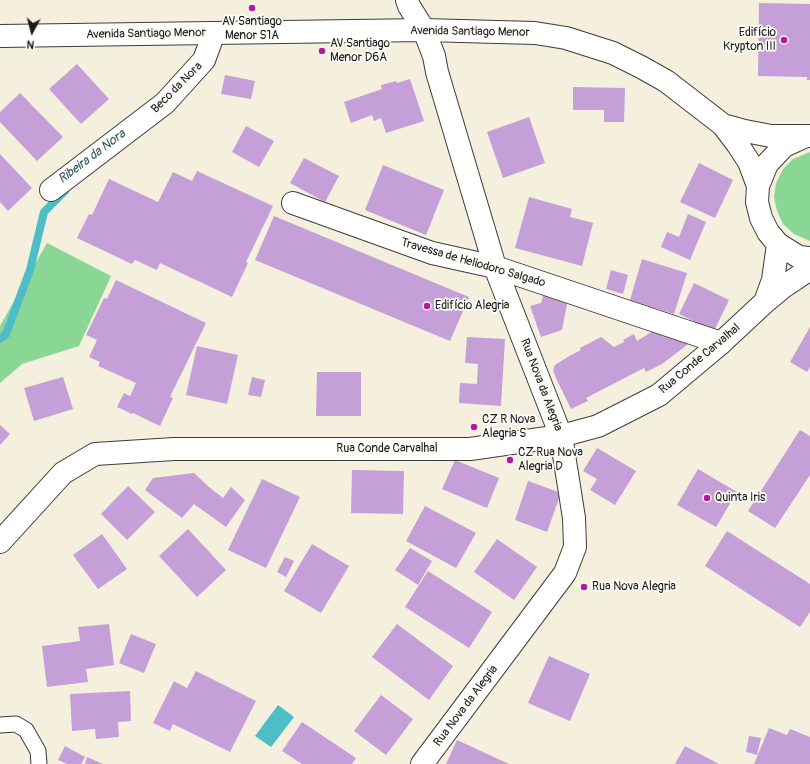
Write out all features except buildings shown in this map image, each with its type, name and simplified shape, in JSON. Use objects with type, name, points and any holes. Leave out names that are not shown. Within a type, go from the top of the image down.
[{"type":"street","name":"Rua Nova da Alegria","points":[[407,0],[409,6],[424,30],[434,56],[437,72],[495,267],[561,436],[574,525],[575,547],[565,573],[422,764]]},
{"type":"street","name":"Avenida Santiago Menor","points":[[0,36],[424,30],[535,33],[566,38],[592,46],[641,66],[666,82],[723,125],[749,162],[758,186]]},
{"type":"street","name":"Beco da Nora","points":[[51,190],[165,103],[204,60],[214,33]]},
{"type":"street","name":"Avenida Santiago Menor","points":[[723,125],[772,136],[808,136]]},
{"type":"street","points":[[808,136],[784,146],[767,164],[758,186],[757,202],[761,218],[768,232],[778,244],[799,257],[810,258]]},
{"type":"street","name":"Travessa de Heliodoro Salgado","points":[[293,203],[432,253],[495,267],[721,343]]},
{"type":"street","name":"Rua Conde Carvalhal","points":[[765,302],[773,280],[778,244]]},
{"type":"street","name":"Rua Conde Carvalhal","points":[[0,542],[63,473],[95,454],[174,449],[470,449],[561,436],[598,426],[659,395],[721,343],[765,302],[783,287],[810,269]]},
{"type":"lane","points":[[0,725],[16,724],[26,730],[38,751],[39,764]]},
{"type":"green space","points":[[810,152],[810,241],[794,234],[783,224],[777,211],[774,197],[776,183],[783,169],[793,159]]},
{"type":"green space","points":[[47,243],[111,276],[79,346],[22,364],[0,383],[0,326]]},
{"type":"water","points":[[278,705],[294,717],[271,747],[255,736]]},
{"type":"waterway","name":"Ribeira da Nora","points":[[0,339],[6,334],[30,270],[44,212],[65,191]]},
{"type":"place","name":"AV Santiago Menor S1A","points":[[252,8]]},
{"type":"place","name":"Edifício Krypton III","points":[[784,40]]},
{"type":"place","name":"AV Santiago Menor D6A","points":[[322,51]]},
{"type":"place","name":"Edifício Alegria","points":[[427,306]]},
{"type":"place","name":"CZ R Nova Alegria S","points":[[474,427]]},
{"type":"place","name":"CZ Rua Nova Alegria D","points":[[510,460]]},
{"type":"place","name":"Quinta Iris","points":[[707,498]]},
{"type":"place","name":"Rua Nova Alegria","points":[[584,587]]}]
